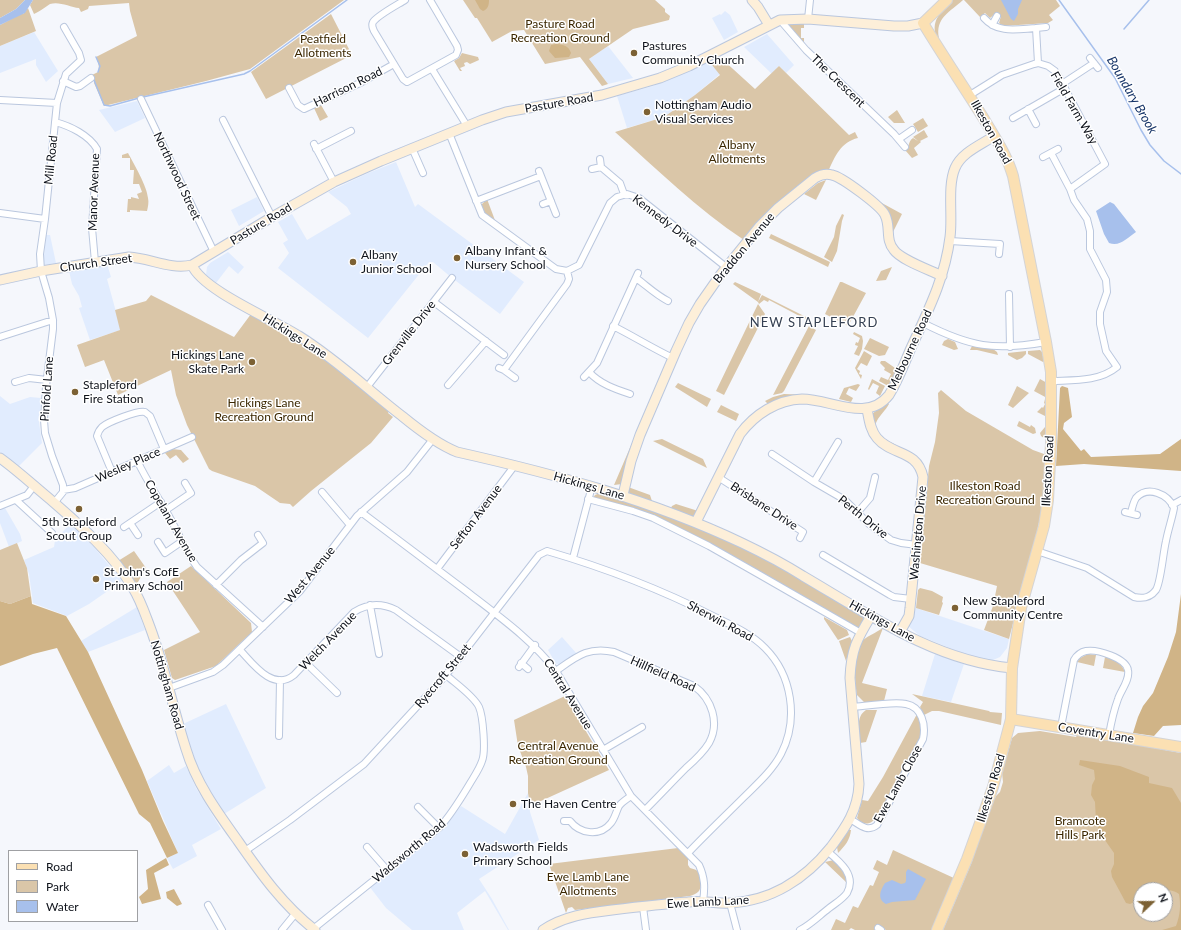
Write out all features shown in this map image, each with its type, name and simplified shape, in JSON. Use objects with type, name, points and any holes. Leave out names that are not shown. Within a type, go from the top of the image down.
[{"type":"main road","points":[[752,0],[769,25]]},
{"type":"main road","points":[[923,23],[944,3]]},
{"type":"main road","name":"Pasture Road","points":[[192,265],[334,182],[412,148],[506,112],[587,98],[643,84],[689,66],[780,20],[808,19],[894,26],[908,26],[923,23]]},
{"type":"main road","name":"Ilkeston Road","points":[[923,23],[970,95],[1009,162],[1046,342],[1052,381],[1048,500],[1044,526],[1021,608],[1012,668],[1011,719],[993,787],[968,859],[937,930]]},
{"type":"main road","name":"Melbourne Road","points":[[867,409],[886,399],[891,391],[923,323],[942,276],[952,226],[951,182],[954,169],[960,159],[994,136]]},
{"type":"main road","name":"Braddon Avenue","points":[[622,495],[635,449],[673,358],[689,323],[700,304],[726,267],[751,236],[778,208],[815,178],[828,174],[838,176],[846,182],[884,212],[887,218],[889,242],[897,254],[942,276]]},
{"type":"main road","name":"Church Street","points":[[0,280],[41,271],[129,257],[143,258],[178,266],[192,265]]},
{"type":"main road","name":"Hickings Lane","points":[[192,265],[199,277],[245,307],[278,324],[317,348],[433,439],[457,452],[515,465],[592,486],[622,495],[696,522],[792,569],[871,616],[920,642],[964,659],[990,666],[1012,668]]},
{"type":"main road","points":[[696,522],[744,429],[754,418],[775,405],[791,400],[803,399],[854,409],[867,409]]},
{"type":"main road","name":"Washington Drive","points":[[867,409],[876,437],[883,443],[910,457],[919,466],[921,471],[922,482],[912,599],[909,616],[900,632]]},
{"type":"main road","name":"Nottingham Road","points":[[0,458],[74,520],[111,559],[132,587],[140,601],[152,634],[186,750],[194,772],[204,791],[272,889],[296,914],[314,929]]},
{"type":"main road","name":"Ewe Lamb Lane","points":[[543,930],[555,927],[573,916],[688,902],[703,901],[730,903],[759,899],[785,888],[810,869],[841,834],[850,819],[857,801],[858,784],[850,664],[855,644],[871,616]]},
{"type":"main road","name":"Coventry Lane","points":[[1011,719],[1181,747]]},
{"type":"street","points":[[405,0],[377,18],[372,24],[374,31],[403,79],[407,82],[456,56],[458,48],[430,0]]},
{"type":"street","points":[[808,19],[810,0]]},
{"type":"street","points":[[992,24],[997,16]]},
{"type":"street","points":[[984,18],[1004,30],[1046,27]]},
{"type":"street","name":"The Crescent","points":[[780,20],[806,50],[899,139],[905,147]]},
{"type":"street","points":[[64,27],[78,44],[81,60],[69,70],[63,81],[76,87],[91,78]]},
{"type":"street","points":[[1036,28],[1038,63]]},
{"type":"street","name":"Field Farm Way","points":[[970,95],[1002,75],[1038,63],[1052,68],[1064,86],[1106,164],[1070,189]]},
{"type":"street","points":[[1013,118],[1064,86],[1094,63]]},
{"type":"street","name":"Harrison Road","points":[[289,88],[298,105],[304,109],[362,82],[394,64]]},
{"type":"street","points":[[432,69],[467,126]]},
{"type":"street","name":"Mill Road","points":[[41,271],[40,254],[57,103],[63,81]]},
{"type":"street","name":"Northwood Street","points":[[141,99],[214,252]]},
{"type":"street","points":[[0,100],[57,103]]},
{"type":"street","points":[[1028,109],[1036,124]]},
{"type":"street","points":[[223,120],[272,217]]},
{"type":"street","name":"Manor Avenue","points":[[55,122],[67,126],[81,134],[94,144],[97,149],[98,159],[92,228],[95,262]]},
{"type":"street","points":[[899,139],[912,130]]},
{"type":"street","points":[[334,182],[315,146],[351,131]]},
{"type":"street","points":[[449,133],[480,212],[485,219],[556,269],[567,271],[569,279],[567,284],[534,330],[501,369],[515,378]]},
{"type":"street","points":[[412,148],[422,174]]},
{"type":"street","points":[[1043,157],[1058,149]]},
{"type":"street","points":[[1051,153],[1070,189],[1074,200],[1087,219],[1090,231],[1090,249],[1106,280],[1107,292],[1100,312],[1100,324],[1107,354],[1117,367],[1104,375],[1094,378],[1052,381]]},
{"type":"street","points":[[600,159],[600,168]]},
{"type":"street","points":[[592,169],[600,168],[620,183],[624,194]]},
{"type":"street","points":[[476,201],[540,174],[556,214]]},
{"type":"street","name":"Kennedy Drive","points":[[567,271],[579,265],[610,203],[617,197],[624,194],[631,194],[639,198],[726,267]]},
{"type":"street","points":[[543,204],[551,201]]},
{"type":"street","points":[[0,213],[45,219]]},
{"type":"street","points":[[950,241],[1000,244],[999,254]]},
{"type":"street","name":"Pinfold Lane","points":[[41,271],[49,298],[53,320],[44,420],[45,438],[62,480],[64,490]]},
{"type":"street","points":[[584,377],[597,363],[637,275],[657,296],[668,301]]},
{"type":"street","name":"Grenville Drive","points":[[367,388],[452,278]]},
{"type":"street","points":[[1009,294],[1005,305],[1010,347]]},
{"type":"street","points":[[434,302],[504,355]]},
{"type":"street","points":[[0,337],[53,320]]},
{"type":"street","points":[[923,323],[953,337],[971,343],[1010,347],[1046,342]]},
{"type":"street","points":[[613,326],[651,348],[673,358]]},
{"type":"street","points":[[534,330],[540,334]]},
{"type":"street","points":[[448,385],[486,341]]},
{"type":"street","points":[[589,372],[596,380],[622,389],[630,394]]},
{"type":"street","points":[[18,383],[28,378],[47,380]]},
{"type":"street","points":[[112,472],[98,438],[97,433],[102,426],[136,412],[145,412],[150,416],[164,448]]},
{"type":"street","name":"Wesley Place","points":[[64,490],[72,489],[192,437]]},
{"type":"street","name":"West Avenue","points":[[169,688],[218,669],[240,650],[300,591],[361,512],[408,472],[433,439]]},
{"type":"street","points":[[814,482],[837,445],[828,444]]},
{"type":"street","name":"Perth Drive","points":[[772,454],[794,464],[814,482],[840,496],[869,524],[891,540],[917,545]]},
{"type":"street","name":"Copeland Avenue","points":[[137,460],[166,510],[181,542],[197,567],[262,627]]},
{"type":"street","name":"Sefton Avenue","points":[[436,569],[515,465]]},
{"type":"street","name":"Brisbane Drive","points":[[718,477],[803,532],[800,538]]},
{"type":"street","points":[[858,512],[870,498],[875,478]]},
{"type":"street","points":[[166,510],[192,493],[184,483]]},
{"type":"street","points":[[866,484],[873,485]]},
{"type":"street","points":[[0,506],[27,495],[34,486]]},
{"type":"street","points":[[573,558],[592,486]]},
{"type":"street","points":[[54,503],[64,490]]},
{"type":"street","points":[[322,492],[350,525]]},
{"type":"street","points":[[1037,551],[1088,568],[1134,597],[1143,599],[1152,594],[1158,587],[1173,512],[1172,505],[1167,498],[1161,494],[1147,492],[1136,499],[1133,504],[1131,514]]},
{"type":"street","name":"Hickings Lane","points":[[588,499],[653,518],[735,561],[861,634]]},
{"type":"street","points":[[16,500],[53,533]]},
{"type":"street","points":[[1172,505],[1181,500]]},
{"type":"street","points":[[138,534],[127,525],[161,502]]},
{"type":"street","name":"Central Avenue","points":[[361,512],[535,646],[556,671],[631,796],[699,865],[704,877],[705,887],[703,901]]},
{"type":"street","points":[[216,585],[241,560],[263,543],[258,535]]},
{"type":"street","points":[[158,542],[166,553],[181,542]]},
{"type":"street","points":[[158,554],[164,550]]},
{"type":"street","name":"Ryecroft Street","points":[[245,851],[357,771],[446,675],[542,552],[547,551],[573,558]]},
{"type":"street","points":[[828,556],[890,595],[894,597],[912,599]]},
{"type":"street","name":"Sherwin Road","points":[[573,558],[659,590],[737,628],[764,646],[775,660],[785,677],[792,712],[790,732],[781,754],[768,772],[688,853]]},
{"type":"street","points":[[370,605],[379,654]]},
{"type":"street","name":"Welch Avenue","points":[[280,680],[285,680],[292,676],[349,616],[360,608],[370,605],[386,606],[396,610],[461,657]]},
{"type":"street","points":[[528,669],[520,665],[535,646]]},
{"type":"street","points":[[240,650],[268,678],[280,680],[279,736]]},
{"type":"street","name":"Hillfield Road","points":[[556,671],[582,654],[604,650],[614,652],[694,686],[709,702],[714,716],[713,733],[709,742],[701,754],[645,810]]},
{"type":"street","points":[[1061,727],[1074,660],[1081,653],[1092,651],[1118,658],[1125,663],[1128,670],[1127,678],[1115,708],[1109,735]]},
{"type":"street","points":[[306,663],[337,693]]},
{"type":"street","name":"Wadsworth Road","points":[[314,929],[439,828],[449,817],[483,761],[484,734],[480,708],[475,700],[446,675]]},
{"type":"street","name":"Ewe Lamb Close","points":[[850,819],[865,828],[871,828],[877,825],[923,739],[924,729],[920,714],[906,704],[853,707]]},
{"type":"street","points":[[603,750],[642,727]]},
{"type":"street","points":[[573,813],[567,821],[588,832],[600,831],[610,824],[614,819],[620,805],[631,796]]},
{"type":"street","points":[[418,807],[439,828]]},
{"type":"street","points":[[366,847],[387,870]]},
{"type":"street","points":[[802,930],[842,898],[847,892],[849,886],[849,876],[846,870],[827,851]]},
{"type":"street","points":[[730,903],[737,930]]},
{"type":"street","points":[[208,905],[222,930]]},
{"type":"street","points":[[643,907],[646,930]]},
{"type":"street","points":[[212,911],[218,908]]},
{"type":"street","points":[[282,930],[296,914]]},
{"type":"shaded area","points":[[475,0],[489,0],[488,7],[483,11],[480,9]]},
{"type":"shaded area","points":[[725,11],[730,15],[738,32],[724,40],[712,18],[720,14],[721,15]]},
{"type":"shaded area","points":[[34,32],[58,71],[46,82],[36,65],[36,59],[0,73],[0,46]]},
{"type":"shaded area","points":[[767,34],[794,65],[786,73],[779,66],[772,74],[744,47]]},
{"type":"shaded area","points":[[556,44],[569,48],[571,53],[569,57],[555,58],[549,51],[551,45]]},
{"type":"shaded area","points":[[608,46],[633,78],[608,84],[589,59]]},
{"type":"shaded area","points":[[709,61],[720,74],[695,95],[664,117],[627,128],[617,96],[653,86]]},
{"type":"shaded area","points":[[137,101],[145,118],[115,132],[99,110]]},
{"type":"shaded area","points":[[396,162],[415,207],[418,204],[524,282],[500,314],[433,262],[429,262],[368,338],[278,268],[289,253],[283,243],[288,240],[278,222],[292,214],[307,240],[351,214],[347,207],[328,192]]},
{"type":"shaded area","points":[[257,197],[264,211],[239,226],[231,210]]},
{"type":"shaded area","points":[[46,235],[50,235],[56,263],[43,265]]},
{"type":"shaded area","points":[[228,252],[244,267],[238,274],[229,266],[216,283],[206,275],[207,267],[210,263]]},
{"type":"shaded area","points":[[107,264],[111,277],[107,279],[121,330],[90,340],[79,308],[82,307],[79,296],[72,284],[69,271]]},
{"type":"shaded area","points":[[1062,386],[1068,388],[1072,417],[1064,423],[1063,429],[1081,451],[1084,449],[1091,457],[1160,454],[1181,439],[1181,471],[1084,464],[1056,466],[1060,388]]},
{"type":"shaded area","points":[[0,396],[10,404],[30,397],[41,398],[39,422],[42,443],[19,466],[0,452]]},
{"type":"shaded area","points":[[5,508],[20,534],[22,541],[9,547],[0,523],[0,510]]},
{"type":"shaded area","points":[[70,524],[93,546],[122,581],[89,604],[67,616],[33,603],[29,574],[24,560],[54,547],[55,540]]},
{"type":"shaded area","points":[[1181,594],[1181,725],[1163,726],[1154,736],[1133,733],[1143,706],[1153,693],[1168,657],[1176,632]]},
{"type":"shaded area","points":[[31,596],[32,604],[66,616],[88,652],[178,853],[167,858],[150,823],[139,814],[57,648],[33,654],[0,666],[0,601],[10,604]]},
{"type":"shaded area","points":[[137,607],[145,630],[88,652],[81,641]]},
{"type":"shaded area","points":[[916,608],[1009,639],[1007,648],[1000,657],[989,660],[967,655],[920,636],[908,626]]},
{"type":"shaded area","points":[[562,637],[577,654],[560,665],[556,664],[548,650]]},
{"type":"shaded area","points":[[935,654],[964,664],[951,702],[922,696]]},
{"type":"shaded area","points":[[226,704],[266,788],[224,814],[198,769],[183,724]]},
{"type":"shaded area","points":[[1080,760],[1120,766],[1149,777],[1149,783],[1172,788],[1181,803],[1181,930],[1162,930],[1176,926],[1180,910],[1179,894],[1173,891],[1173,882],[1133,882],[1133,903],[1130,904],[1126,903],[1112,877],[1111,871],[1114,864],[1114,853],[1100,833],[1096,822],[1095,802],[1091,795],[1092,785],[1095,779],[1094,770],[1079,765]]},
{"type":"shaded area","points":[[169,765],[174,773],[186,766],[196,788],[221,829],[192,845],[197,856],[173,869],[167,858],[178,853],[147,781]]},
{"type":"shaded area","name":"Wadsworth Fields Primary School","points":[[528,793],[530,812],[539,840],[479,879],[509,930],[485,891],[457,913],[464,930],[412,930],[386,908],[369,886],[438,834],[461,806],[505,834]]},
{"type":"shaded area","points":[[166,858],[169,865],[154,873],[161,899],[142,904],[139,897],[148,889],[146,870]]},
{"type":"shaded area","points":[[174,889],[182,904],[177,906],[167,898],[166,892]]},
{"type":"green space","points":[[0,0],[25,0],[16,9],[0,18]]},
{"type":"green space","points":[[33,0],[344,0],[250,69],[104,106],[94,80],[90,76],[98,72],[99,66],[96,57],[137,36],[129,3],[89,6],[88,9],[81,12],[79,8],[53,3],[34,14],[30,5]]},
{"type":"green space","name":"Pasture Road Recreation Ground","points":[[463,0],[655,0],[670,16],[669,20],[633,29],[589,59],[608,84],[602,86],[580,57],[545,64],[524,30],[512,31],[492,42],[477,18],[475,18]]},
{"type":"green space","points":[[952,0],[963,0],[941,20],[938,31],[939,38],[937,39],[935,27],[937,18]]},
{"type":"green space","points":[[964,0],[1056,0],[1060,6],[1049,15],[1053,20],[1048,23],[1003,26],[999,23],[1001,16],[996,13],[990,18],[985,13],[980,17]]},
{"type":"green space","points":[[28,8],[36,31],[0,46],[0,25],[23,14]]},
{"type":"green space","name":"Peatfield Allotments","points":[[331,14],[352,55],[266,99],[251,72]]},
{"type":"green space","points":[[804,22],[804,28],[801,28],[801,38],[804,38],[804,43],[789,26],[790,24]]},
{"type":"green space","points":[[462,53],[478,57],[479,60],[470,64],[467,62],[464,63],[465,66],[460,68],[462,71],[460,71],[454,61],[459,58]]},
{"type":"green space","name":"Albany Allotments","points":[[722,59],[755,89],[779,66],[849,135],[855,132],[858,138],[847,143],[839,150],[828,172],[744,240],[694,202],[615,132],[664,117],[720,75],[712,65]]},
{"type":"green space","points":[[321,105],[328,117],[320,121],[314,108]]},
{"type":"green space","points":[[897,110],[905,123],[894,123],[888,117]]},
{"type":"green space","points":[[923,118],[928,126],[918,132],[913,124]]},
{"type":"green space","points":[[924,130],[928,137],[920,141],[921,142],[914,148],[918,155],[912,158],[905,150],[913,138],[918,141],[913,137]]},
{"type":"green space","points":[[128,153],[140,175],[147,193],[147,211],[130,210],[130,212],[127,212],[128,199],[131,199],[131,197],[139,199],[137,194],[142,192],[139,184],[133,184],[134,170],[130,170],[130,158],[122,158],[122,155]]},
{"type":"green space","points":[[826,180],[816,200],[804,194],[818,183]]},
{"type":"green space","points":[[487,199],[496,223],[485,215],[481,205]]},
{"type":"green space","points":[[880,202],[902,214],[892,234]]},
{"type":"green space","points":[[842,214],[844,215],[837,251],[832,262],[824,257],[834,237],[836,226]]},
{"type":"green space","points":[[771,234],[830,262],[828,267],[769,238]]},
{"type":"green space","points":[[892,267],[886,280],[876,281],[881,271]]},
{"type":"green space","points":[[735,282],[761,294],[758,302],[733,284]]},
{"type":"green space","points":[[840,282],[866,293],[848,326],[825,314]]},
{"type":"green space","name":"Hickings Lane Recreation Ground","points":[[151,295],[234,337],[251,314],[290,336],[297,342],[300,341],[312,349],[389,411],[388,413],[393,417],[371,443],[293,507],[290,504],[280,503],[255,486],[212,471],[209,469],[187,425],[176,395],[171,370],[118,395],[104,360],[85,367],[77,345],[120,330],[115,310],[146,301]]},
{"type":"green space","points":[[762,295],[810,319],[809,321],[769,300],[768,302],[764,300],[759,304],[758,302]]},
{"type":"green space","points":[[758,304],[765,314],[724,395],[716,391]]},
{"type":"green space","points":[[809,326],[816,330],[784,391],[773,395]]},
{"type":"green space","points":[[854,332],[862,336],[862,349],[859,356],[854,354],[858,346],[855,345],[856,342],[858,343],[860,338],[853,334]]},
{"type":"green space","points":[[870,338],[889,347],[885,355],[879,356],[864,349]]},
{"type":"green space","points":[[948,339],[955,342],[958,349],[954,350],[942,345],[944,341]]},
{"type":"green space","points":[[972,346],[993,349],[998,355],[977,350],[970,350]]},
{"type":"green space","points":[[1040,350],[1042,352],[1043,362],[1028,354],[1028,351]]},
{"type":"green space","points":[[864,351],[872,356],[867,366],[861,363],[857,369],[860,371],[859,374],[862,375],[861,379],[855,368]]},
{"type":"green space","points":[[1026,351],[1026,354],[1022,358],[1017,360],[1008,355],[1008,353]]},
{"type":"green space","points":[[881,361],[885,361],[898,370],[890,387],[879,381],[881,377],[888,380],[891,374],[884,370],[885,368],[880,363]]},
{"type":"green space","points":[[872,379],[885,386],[880,396],[876,393],[879,386],[873,383],[869,390],[868,389]]},
{"type":"green space","points":[[1040,379],[1047,383],[1047,398],[1034,391]]},
{"type":"green space","points":[[678,383],[711,399],[707,407],[675,387]]},
{"type":"green space","points":[[858,384],[860,385],[856,391],[849,388],[846,394],[853,398],[851,402],[839,399],[844,388]]},
{"type":"green space","points":[[1017,386],[1029,393],[1013,408],[1008,405]]},
{"type":"green space","name":"Ilkeston Road Recreation Ground","points":[[941,390],[966,411],[1033,450],[1044,454],[1046,457],[1045,491],[1041,514],[1009,639],[984,630],[993,606],[997,586],[920,563],[929,466],[935,442],[939,413],[938,393]]},
{"type":"green space","points":[[784,394],[810,395],[783,398],[768,404],[765,401]]},
{"type":"green space","points":[[1045,399],[1047,400],[1046,437],[1044,438],[1040,433],[1045,427],[1045,416],[1037,412],[1042,407],[1043,408]]},
{"type":"green space","points":[[887,402],[889,404],[876,423],[879,434],[876,430],[872,414]]},
{"type":"green space","points":[[721,405],[739,414],[736,421],[717,412]]},
{"type":"green space","points":[[1019,421],[1030,427],[1031,425],[1035,428],[1036,433],[1033,434],[1017,426]]},
{"type":"green space","points":[[879,434],[896,446],[890,443]]},
{"type":"green space","points":[[662,439],[703,459],[707,468],[653,441]]},
{"type":"green space","points":[[632,443],[634,444],[622,484],[614,485]]},
{"type":"green space","points":[[172,449],[181,450],[189,459],[183,463],[176,455],[170,459],[165,453]]},
{"type":"green space","points":[[628,487],[650,495],[652,501],[631,495],[628,491]]},
{"type":"green space","points":[[600,493],[658,512],[740,545],[807,581],[862,616],[864,620],[859,628],[855,628],[681,529],[593,498],[595,495]]},
{"type":"green space","points":[[676,504],[698,511],[691,517],[671,508]]},
{"type":"green space","points":[[17,543],[27,568],[31,596],[10,604],[0,601],[0,550]]},
{"type":"green space","points":[[134,551],[146,568],[138,582],[135,584],[118,561]]},
{"type":"green space","points":[[191,566],[251,623],[252,632],[216,666],[175,680],[172,678],[164,650],[200,632],[167,582]]},
{"type":"green space","points":[[920,588],[932,591],[943,597],[943,603],[939,615],[916,608],[918,590]]},
{"type":"green space","points":[[824,617],[847,630],[849,635],[838,640]]},
{"type":"green space","points":[[883,628],[862,683],[887,689],[884,701],[865,703],[857,695],[855,668],[856,653],[863,640]]},
{"type":"green space","points":[[850,637],[852,641],[846,661],[839,641]]},
{"type":"green space","points":[[1088,654],[1096,655],[1094,666],[1077,662],[1080,658]]},
{"type":"green space","points":[[1105,657],[1114,660],[1125,672],[1103,668]]},
{"type":"green space","points":[[912,694],[990,712],[1002,713],[1001,725],[939,711],[932,711],[924,715],[920,707],[923,702]]},
{"type":"green space","name":"Central Avenue Recreation Ground","points":[[565,696],[609,770],[530,806],[528,776],[518,746],[514,720]]},
{"type":"green space","points":[[866,710],[877,710],[866,742],[860,743],[859,720],[860,716]]},
{"type":"green space","points":[[917,714],[922,724],[921,736],[879,815],[871,822],[865,824],[857,818],[862,800],[868,801],[883,777]]},
{"type":"green space","name":"Bramcote Hills Park","points":[[1040,731],[1076,737],[1077,735],[1083,735],[1181,753],[1181,930],[943,930],[971,864],[992,804],[1000,792],[1003,782],[1002,773],[1012,738],[1018,733]]},
{"type":"green space","points":[[849,830],[851,830],[848,840],[838,853],[837,847]]},
{"type":"green space","name":"Ewe Lamb Lane Allotments","points":[[678,848],[688,858],[688,865],[690,868],[696,870],[699,874],[701,886],[696,894],[575,910],[572,907],[568,908],[566,913],[549,864]]},
{"type":"green space","points":[[893,850],[956,879],[933,930],[886,930],[877,926],[874,930],[855,930],[851,928],[849,930],[831,930],[836,919],[845,923],[853,906],[858,908],[870,885],[873,886],[879,872],[873,869],[877,860],[887,865]]},
{"type":"green space","points":[[834,860],[844,872],[847,883],[825,862]]},
{"type":"water","points":[[25,0],[33,0],[25,13],[0,25],[0,18],[16,9]]},
{"type":"water","points":[[1001,0],[1022,0],[1018,9],[1018,14],[1014,21],[1011,19]]},
{"type":"water","points":[[1110,202],[1114,204],[1136,232],[1117,244],[1109,243],[1104,234],[1096,211]]},
{"type":"water","points":[[908,869],[926,879],[915,900],[886,904],[883,902],[880,895],[885,883],[892,880],[901,884],[905,883],[906,872]]},
{"type":"waterway","points":[[143,97],[244,74],[347,0]]},
{"type":"waterway","name":"Boundary Brook","points":[[1059,0],[1115,78],[1150,145],[1164,161],[1181,174]]},
{"type":"waterway","points":[[1124,29],[1149,0]]},
{"type":"waterway","points":[[96,57],[100,66],[98,72]]},
{"type":"waterway","points":[[94,80],[104,105],[110,106],[139,98]]},
{"type":"place","name":"Pastures Community Church","points":[[634,53]]},
{"type":"place","name":"Nottingham Audio Visual Services","points":[[647,112]]},
{"type":"place","name":"Albany Infant & Nursery School","points":[[457,258]]},
{"type":"place","name":"Albany Junior School","points":[[353,262]]},
{"type":"place","name":"Hickings Lane Skate Park","points":[[252,362]]},
{"type":"place","name":"Stapleford Fire Station","points":[[75,392]]},
{"type":"place","name":"5th Stapleford Scout Group","points":[[79,509]]},
{"type":"place","name":"St John's CofE Primary School","points":[[96,579]]},
{"type":"place","name":"New Stapleford Community Centre","points":[[955,608]]},
{"type":"place","name":"The Haven Centre","points":[[513,804]]},
{"type":"place","name":"Wadsworth Fields Primary School","points":[[465,854]]},
{"type":"district","name":"NEW STAPLEFORD","points":[[814,323]]}]
